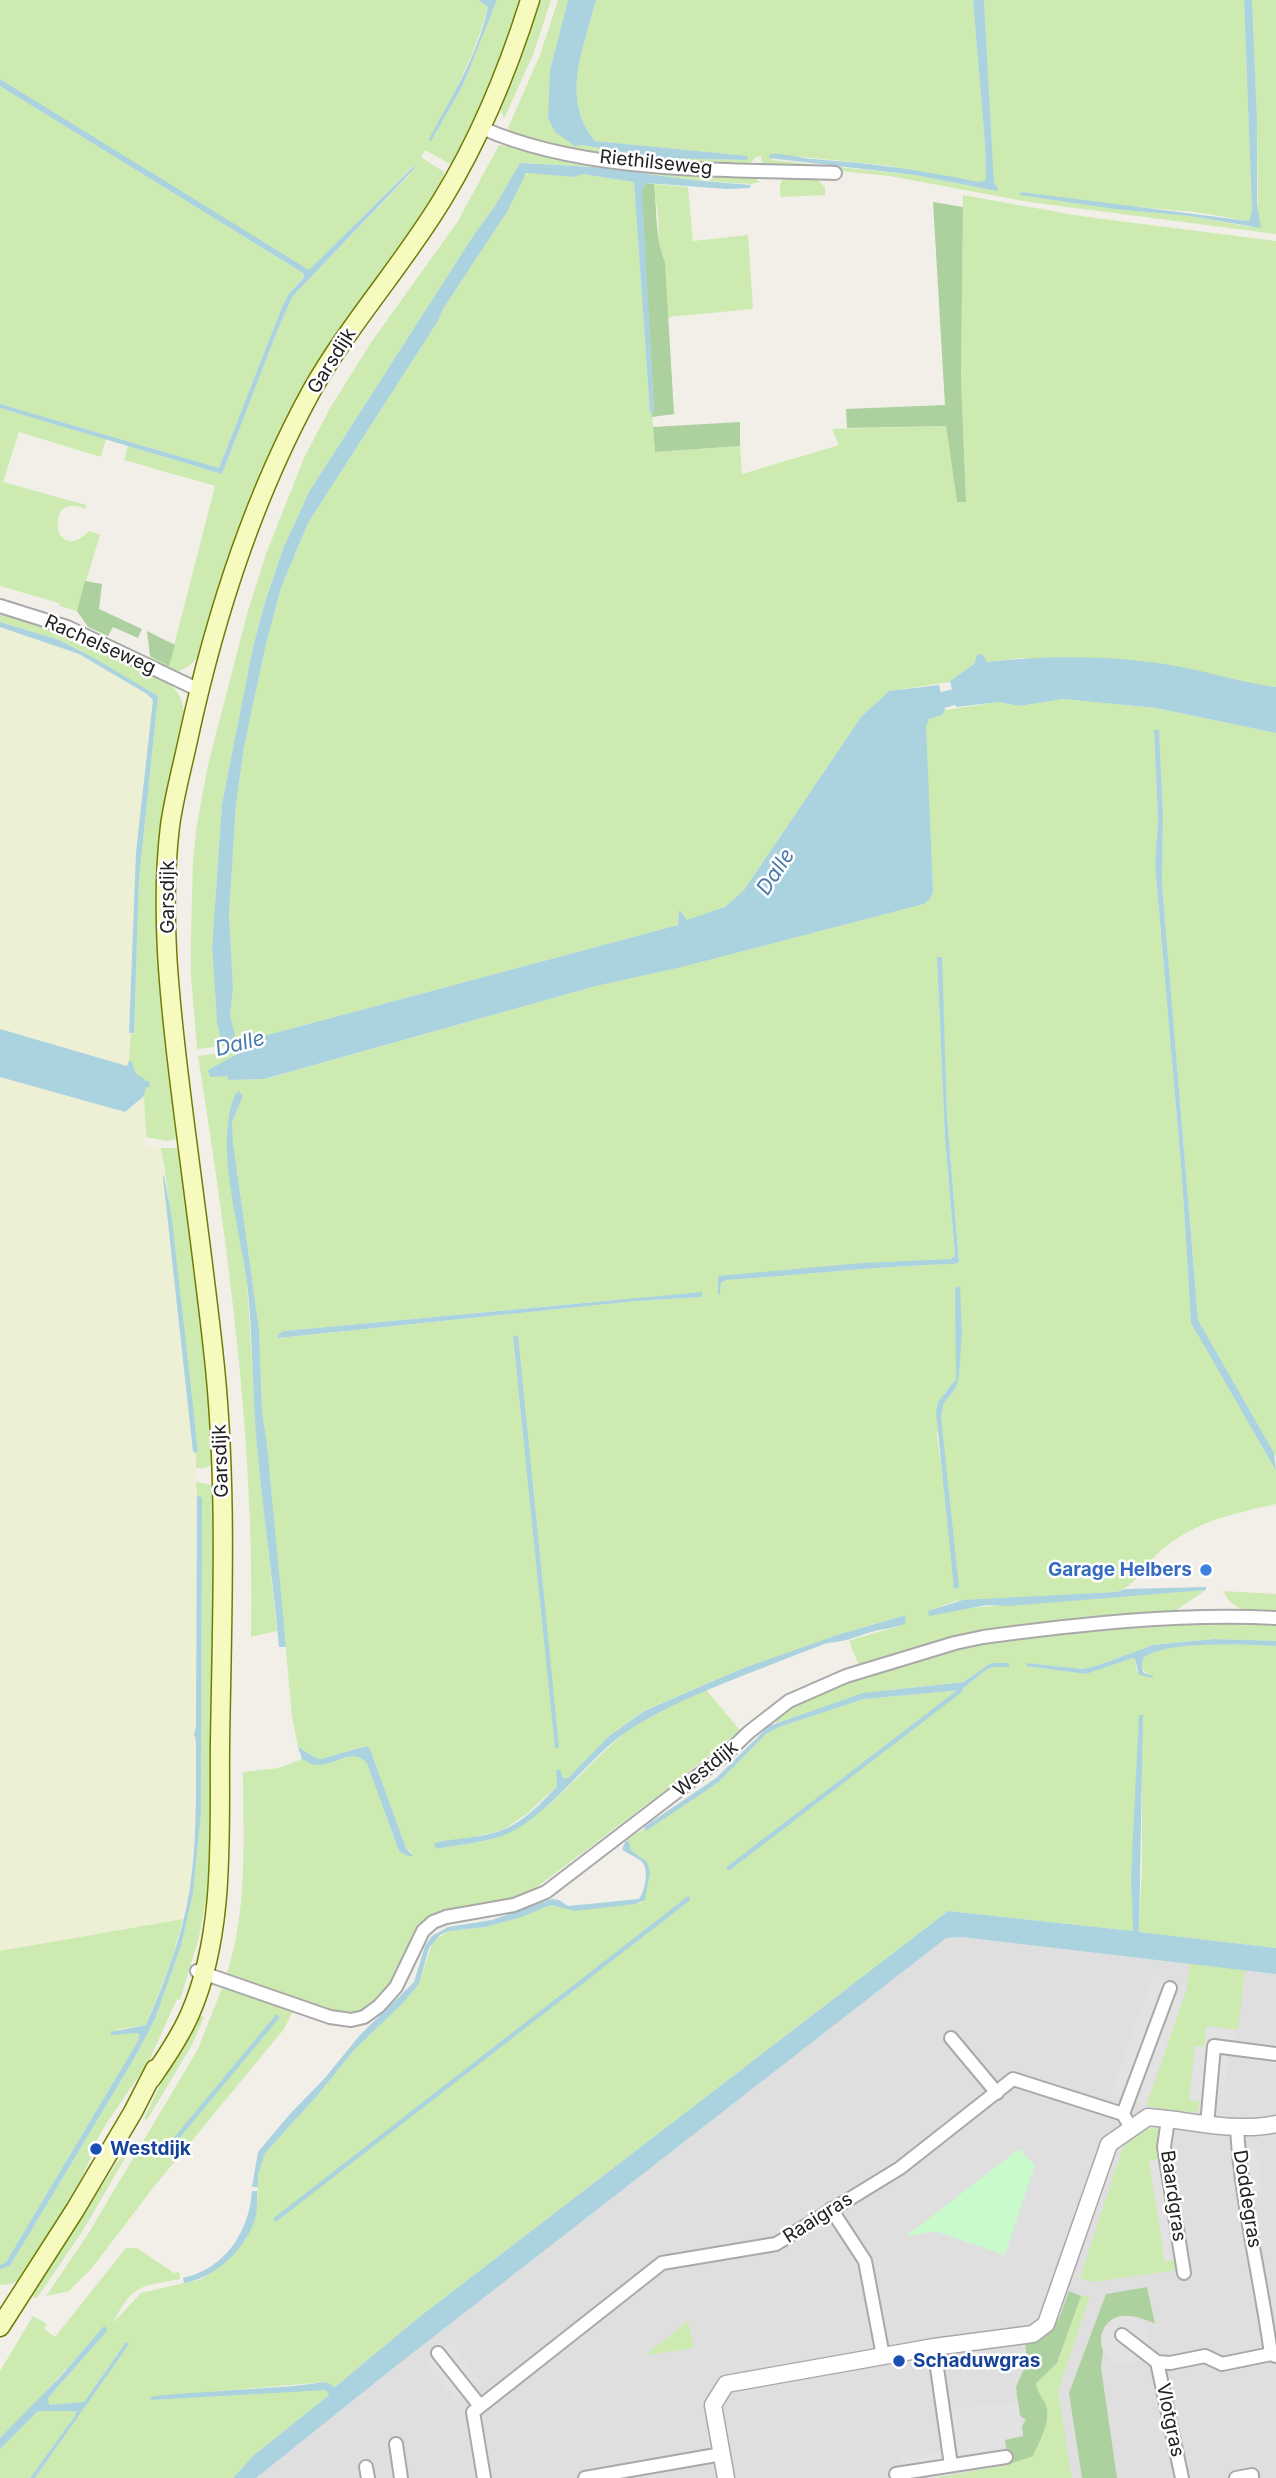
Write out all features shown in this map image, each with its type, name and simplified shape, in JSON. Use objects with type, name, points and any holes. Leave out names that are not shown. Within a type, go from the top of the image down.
[{"type":"main road","name":"Garsdijk","points":[[200,1973],[215,1921],[223,1468],[214,1356],[171,1011],[165,890],[170,822],[199,690],[244,538],[281,450],[337,349],[441,201],[482,128],[530,0]]},
{"type":"main road","points":[[0,2327],[75,2210],[151,2079],[200,1973]]},
{"type":"street","name":"Riethilseweg","points":[[482,128],[516,141],[571,154],[647,165],[708,170],[835,173]]},
{"type":"street","name":"Rachelseweg","points":[[0,606],[67,626],[199,690]]},
{"type":"street","name":"Westdijk","points":[[200,1973],[330,2017],[351,2020],[364,2017],[379,2006],[396,1987],[423,1931],[433,1922],[446,1917],[514,1905],[546,1892],[726,1755],[789,1701],[836,1680],[955,1643],[983,1637],[1170,1619],[1242,1616],[1276,1618]]},
{"type":"street","points":[[726,2478],[713,2404],[726,2384],[934,2347],[1033,2334],[1046,2324],[1109,2144],[1127,2121],[1170,1988]]},
{"type":"street","points":[[951,2038],[997,2093]]},
{"type":"street","points":[[1207,2125],[1214,2046],[1276,2054]]},
{"type":"street","name":"Raaigras","points":[[480,2406],[662,2263],[776,2245],[900,2168],[1013,2079],[1127,2121]]},
{"type":"street","points":[[1127,2121],[1168,2119],[1207,2125],[1259,2128],[1276,2124]]},
{"type":"street","name":"Baardgras","points":[[1168,2119],[1164,2147],[1184,2273]]},
{"type":"street","name":"Doddegras","points":[[1237,2127],[1239,2159],[1274,2355]]},
{"type":"street","points":[[831,2210],[866,2261],[883,2356]]},
{"type":"street","name":"Vlotgras","points":[[1122,2335],[1157,2362],[1170,2363],[1205,2356],[1222,2364],[1274,2355]]},
{"type":"street","points":[[934,2347],[951,2465]]},
{"type":"street","points":[[438,2353],[480,2406],[473,2412],[484,2478]]},
{"type":"street","name":"Vlotgras","points":[[1157,2362],[1182,2478]]},
{"type":"street","points":[[396,2444],[401,2478]]},
{"type":"street","points":[[585,2478],[604,2477],[722,2454]]},
{"type":"street","points":[[896,2474],[1006,2457]]},
{"type":"street","points":[[1236,2478],[1252,2475],[1252,2478]]},
{"type":"shaded area","points":[[976,1930],[1276,1967],[1276,2478],[254,2478],[263,2468],[938,1936]]},
{"type":"shaded area","points":[[1153,1976],[1187,1988],[1146,2106],[1111,2094]]},
{"type":"shaded area","points":[[1206,2027],[1236,2031],[1235,2044],[1230,2044],[1223,2104],[1189,2100],[1195,2046],[1204,2047]]},
{"type":"shaded area","points":[[1256,2149],[1264,2197],[1253,2199],[1246,2150]]},
{"type":"shaded area","points":[[1159,2159],[1175,2260],[1165,2262],[1149,2161]]},
{"type":"shaded area","points":[[1125,2316],[1142,2323],[1149,2340],[1142,2357],[1125,2364],[1108,2357],[1101,2340],[1108,2323]]},
{"type":"shaded area","points":[[450,2342],[480,2381],[455,2401],[425,2362]]},
{"type":"shaded area","points":[[1018,2401],[1023,2436],[1005,2440],[1007,2465],[935,2478],[901,2478],[899,2458],[957,2451],[951,2410]]},
{"type":"green space","points":[[0,0],[478,0],[488,7],[483,24],[431,141],[463,85],[497,0],[522,0],[498,70],[456,160],[450,164],[425,150],[421,157],[444,172],[444,182],[329,347],[205,645],[192,663],[173,673],[149,661],[150,656],[169,665],[215,486],[124,460],[128,446],[222,474],[292,297],[414,170],[414,165],[310,270],[305,270],[0,79]]},
{"type":"green space","points":[[537,0],[551,0],[534,52],[504,119],[501,103]]},
{"type":"green space","points":[[558,0],[568,0],[550,70],[575,146],[660,158],[747,160],[747,156],[595,141],[579,108],[577,90],[581,54],[596,0],[973,0],[986,180],[979,182],[884,165],[770,154],[772,160],[915,175],[997,191],[998,188],[994,184],[984,0],[1244,0],[1252,211],[1249,221],[1195,212],[1029,197],[1190,216],[1251,227],[1258,222],[1252,0],[1276,0],[1276,234],[1029,202],[889,176],[832,170],[769,168],[762,164],[761,156],[756,157],[748,166],[628,159],[568,149],[510,133],[508,128],[540,55]]},
{"type":"green space","points":[[0,86],[303,273],[304,276],[282,307],[219,468],[0,404]]},
{"type":"green space","points":[[499,145],[752,176],[760,182],[750,184],[692,180],[594,167],[520,163],[493,209],[309,492],[283,549],[265,602],[253,647],[222,804],[212,947],[217,1022],[235,1034],[230,1015],[233,990],[229,913],[236,805],[244,747],[281,588],[308,523],[507,212],[523,177],[529,172],[575,177],[582,174],[634,182],[655,452],[740,446],[742,474],[839,445],[832,429],[946,426],[957,502],[966,501],[961,377],[963,195],[1080,216],[1276,241],[1276,687],[1022,658],[986,662],[977,655],[974,664],[950,682],[889,691],[861,717],[744,890],[725,907],[687,921],[679,911],[678,925],[260,1037],[227,1061],[229,1080],[265,1079],[596,986],[682,967],[924,904],[933,891],[925,726],[929,719],[942,715],[945,710],[999,702],[1019,706],[1063,699],[1156,708],[1276,733],[1276,1457],[1198,1320],[1162,884],[1163,814],[1159,731],[1154,731],[1158,820],[1155,864],[1182,1177],[1191,1323],[1276,1471],[1276,1504],[1217,1519],[1189,1531],[1158,1553],[1136,1579],[1116,1592],[956,1601],[928,1611],[1206,1590],[1172,1613],[1073,1624],[860,1668],[849,1641],[904,1624],[905,1615],[837,1635],[741,1669],[643,1711],[608,1737],[568,1778],[563,1778],[556,1770],[557,1786],[528,1813],[503,1830],[435,1846],[437,1849],[474,1843],[510,1832],[540,1812],[628,1731],[695,1694],[706,1690],[740,1730],[675,1783],[538,1886],[515,1897],[438,1914],[395,1982],[369,2009],[347,2016],[231,1977],[227,1973],[234,1949],[241,1899],[243,1772],[279,1768],[302,1759],[318,1765],[357,1755],[362,1757],[399,1851],[412,1853],[406,1848],[370,1749],[365,1746],[321,1759],[298,1747],[292,1717],[262,1411],[259,1329],[233,1142],[232,1122],[243,1096],[239,1092],[227,1130],[230,1176],[247,1282],[257,1444],[277,1631],[251,1637],[249,1491],[244,1418],[229,1272],[198,1056],[233,1051],[233,1045],[197,1049],[191,975],[193,859],[208,765],[247,614],[266,554],[304,458],[330,408],[372,341],[458,221]],"holes":[[[941,957],[947,1116],[959,1262],[726,1280],[721,1283],[720,1295],[718,1294],[718,1276],[951,1259],[955,1255],[945,1138],[937,958]],[[959,1286],[962,1332],[956,1388],[944,1403],[941,1417],[944,1486],[937,1435],[944,1393],[956,1379]],[[702,1297],[636,1301],[279,1338],[279,1334],[285,1331],[614,1300]],[[518,1336],[556,1748],[513,1337]]]},
{"type":"green space","points":[[787,175],[815,177],[825,187],[825,195],[781,197],[780,185]]},
{"type":"green space","points":[[646,183],[654,184],[658,234],[665,262],[674,414],[652,417],[654,412],[642,205],[642,189]]},
{"type":"green space","points":[[654,184],[688,187],[693,241],[748,235],[753,309],[668,317],[665,262],[659,247]]},
{"type":"green space","points":[[933,202],[963,207],[961,377],[966,502],[957,502],[946,426],[847,428],[846,409],[945,405]]},
{"type":"green space","points":[[0,408],[106,439],[101,457],[19,432],[3,482],[86,505],[85,509],[72,506],[63,509],[58,517],[61,535],[67,541],[77,540],[89,531],[100,535],[77,611],[0,586]]},
{"type":"green space","points":[[740,422],[740,446],[655,452],[653,427]]},
{"type":"green space","points":[[85,581],[102,584],[99,609],[142,629],[138,638],[113,627],[108,636],[88,627],[77,611]]},
{"type":"green space","points":[[0,609],[84,638],[169,683],[181,701],[184,722],[165,828],[180,1134],[176,1139],[167,1141],[146,1137],[144,1096],[146,1087],[150,1087],[136,1074],[132,1062],[129,1061],[131,1034],[134,1032],[139,879],[158,696],[59,640],[0,622]]},
{"type":"green space","points":[[0,627],[79,654],[153,700],[136,852],[131,1034],[127,1066],[0,1029]]},
{"type":"green space","points":[[147,631],[175,645],[169,666],[150,656]]},
{"type":"green space","points":[[0,1077],[125,1112],[144,1096],[145,1146],[161,1148],[193,1452],[196,1453],[197,1496],[194,1737],[196,1826],[190,1887],[183,1919],[0,1951]]},
{"type":"green space","points":[[161,1148],[180,1150],[206,1345],[213,1464],[205,1468],[196,1468],[198,1451]]},
{"type":"green space","points":[[196,1482],[212,1485],[215,1493],[211,1874],[199,1937],[180,2000],[177,1999],[149,2061],[88,2155],[91,2157],[69,2206],[22,2278],[12,2284],[0,2285],[0,2269],[10,2266],[135,2057],[155,2019],[181,1946],[193,1893],[201,1814],[202,1497],[197,1496]]},
{"type":"green space","points":[[1223,1591],[1276,1594],[1276,1615],[1238,1607],[1232,1604]]},
{"type":"green space","points":[[1276,1621],[1276,1641],[1214,1639],[1153,1645],[1083,1669],[1027,1663],[1026,1666],[1086,1674],[1133,1658],[1137,1672],[1149,1675],[1142,1669],[1143,1658],[1170,1648],[1207,1644],[1276,1646],[1276,1948],[1139,1932],[1142,1715],[1134,1823],[1133,1931],[948,1911],[418,2318],[335,2387],[326,2382],[151,2397],[152,2400],[326,2389],[329,2395],[253,2456],[233,2478],[35,2478],[126,2342],[84,2402],[49,2405],[48,2398],[108,2330],[104,2327],[0,2438],[0,2371],[33,2316],[47,2324],[44,2329],[55,2337],[126,2248],[137,2248],[174,2273],[179,2272],[180,2279],[139,2289],[126,2301],[113,2323],[141,2293],[202,2279],[231,2257],[247,2237],[257,2209],[258,2175],[265,2153],[354,2050],[419,1984],[433,1941],[449,1931],[486,1927],[551,1905],[563,1908],[642,1903],[648,1879],[647,1867],[631,1850],[626,1840],[719,1782],[766,1734],[779,1727],[864,1699],[961,1690],[986,1670],[1008,1667],[1009,1664],[989,1664],[964,1682],[889,1690],[776,1723],[773,1716],[793,1703],[857,1676],[986,1640],[1181,1622]]},
{"type":"green space","points":[[183,1919],[171,1962],[146,2025],[115,2030],[137,2033],[138,2041],[6,2262],[0,2265],[0,1951]]},
{"type":"green space","points":[[1190,1963],[1245,1970],[1238,2030],[1207,2026],[1204,2047],[1195,2046],[1200,2101],[1197,2113],[1146,2106],[1187,1988]]},
{"type":"green space","points":[[222,1988],[288,2007],[292,2013],[284,2029],[153,2188],[92,2268],[69,2291],[46,2296],[88,2234],[198,2049]]},
{"type":"green space","points":[[195,2014],[204,2017],[192,2045],[147,2120],[144,2118]]},
{"type":"green space","points":[[1150,2128],[1163,2130],[1159,2159],[1149,2161],[1165,2261],[1175,2260],[1178,2270],[1093,2282],[1080,2278],[1122,2150],[1132,2138]]},
{"type":"green space","points":[[1019,2149],[1035,2165],[1005,2255],[935,2231],[905,2237]]},
{"type":"green space","points":[[124,2152],[128,2153],[82,2232],[37,2298],[33,2297],[32,2291]]},
{"type":"green space","points":[[1147,2287],[1155,2324],[1132,2316],[1118,2317],[1111,2320],[1101,2336],[1101,2368],[1117,2478],[1082,2478],[1069,2393],[1106,2294]]},
{"type":"green space","points":[[1069,2291],[1081,2296],[1057,2363],[1036,2383],[1047,2409],[1044,2430],[1033,2456],[1007,2465],[1013,2455],[1006,2451],[1005,2439],[1023,2436],[1022,2426],[1026,2420],[1019,2415],[1016,2387],[1027,2362],[1025,2341],[1045,2333],[1056,2324]]},
{"type":"green space","points":[[1081,2296],[1090,2296],[1058,2392],[1072,2478],[930,2478],[1007,2465],[1033,2456],[1045,2403],[1035,2383],[1057,2363]]},
{"type":"green space","points":[[688,2321],[694,2348],[648,2355],[648,2353]]},
{"type":"green space","points":[[38,2411],[76,2411],[75,2416],[30,2478],[0,2478],[0,2449]]},
{"type":"water","points":[[478,0],[497,0],[463,85],[431,141],[431,135],[464,73],[484,24],[488,7]]},
{"type":"water","points":[[568,0],[596,0],[581,54],[577,90],[585,125],[595,141],[748,156],[747,160],[660,158],[575,146],[555,132],[548,118],[550,70]]},
{"type":"water","points":[[973,0],[984,0],[994,183],[997,191],[915,175],[769,158],[770,154],[781,154],[896,168],[979,182],[986,180]]},
{"type":"water","points":[[1244,0],[1252,0],[1257,203],[1261,228],[1190,216],[1115,209],[1020,195],[1021,192],[1249,221],[1252,211]]},
{"type":"water","points":[[0,79],[309,270],[415,165],[292,297],[222,474],[0,408],[0,404],[219,468],[282,307],[288,295],[304,277],[303,273],[0,86]]},
{"type":"water","points":[[520,163],[594,167],[751,185],[750,188],[727,189],[646,183],[642,189],[654,413],[650,413],[634,182],[582,174],[575,177],[526,173],[507,212],[308,523],[281,588],[244,747],[236,805],[229,913],[233,990],[230,1015],[235,1034],[232,1040],[221,1040],[217,1022],[212,947],[222,804],[253,647],[283,549],[309,492],[493,209]]},
{"type":"water","points":[[0,622],[59,640],[158,696],[139,879],[134,1033],[129,1033],[136,852],[153,700],[79,654],[0,627]]},
{"type":"water","points":[[982,654],[987,662],[1058,657],[1134,660],[1276,687],[1276,733],[1156,708],[1063,699],[1019,706],[999,702],[956,707],[950,681],[974,664],[977,655]]},
{"type":"water","points":[[939,685],[945,710],[942,715],[929,719],[926,726],[933,891],[924,904],[682,967],[596,986],[264,1079],[229,1080],[227,1076],[210,1077],[208,1070],[254,1045],[260,1037],[678,925],[679,910],[687,920],[725,907],[744,890],[861,717],[889,691]]},
{"type":"water","points":[[1154,730],[1159,730],[1163,814],[1162,884],[1198,1320],[1274,1453],[1276,1471],[1191,1323],[1182,1177],[1155,864],[1158,820]]},
{"type":"water","points":[[937,957],[942,957],[947,1116],[959,1262],[726,1280],[721,1283],[720,1295],[718,1294],[718,1276],[862,1263],[951,1259],[955,1255],[945,1138]]},
{"type":"water","points":[[0,1029],[127,1066],[129,1061],[132,1062],[136,1074],[149,1081],[150,1087],[146,1087],[144,1096],[125,1112],[0,1077]]},
{"type":"water","points":[[239,1091],[243,1096],[232,1122],[233,1142],[259,1329],[262,1411],[286,1647],[279,1647],[257,1446],[247,1282],[230,1186],[227,1136],[230,1113]]},
{"type":"water","points":[[164,1175],[172,1219],[198,1451],[196,1453],[193,1452]]},
{"type":"water","points":[[960,1286],[962,1332],[959,1376],[956,1388],[944,1403],[941,1417],[959,1587],[954,1589],[936,1412],[938,1402],[956,1379],[955,1288]]},
{"type":"water","points":[[702,1292],[702,1297],[636,1301],[278,1338],[284,1331]]},
{"type":"water","points":[[518,1335],[559,1747],[555,1748],[513,1337]]},
{"type":"water","points":[[197,1496],[202,1497],[201,1814],[193,1893],[181,1946],[155,2019],[135,2057],[10,2266],[0,2269],[138,2041],[137,2033],[111,2035],[111,2032],[146,2025],[183,1923],[192,1869],[196,1815],[194,1734]]},
{"type":"water","points":[[1206,1587],[1206,1590],[1008,1606],[987,1605],[929,1616],[928,1611],[963,1600],[1116,1592],[1126,1589]]},
{"type":"water","points":[[906,1615],[905,1624],[827,1643],[671,1707],[646,1720],[608,1746],[547,1806],[515,1830],[491,1839],[436,1849],[434,1843],[492,1833],[508,1828],[524,1818],[557,1786],[556,1770],[560,1770],[563,1778],[568,1778],[608,1737],[644,1711],[741,1669],[837,1635]]},
{"type":"water","points":[[1214,1639],[1276,1641],[1276,1646],[1207,1645],[1154,1652],[1143,1658],[1142,1669],[1153,1678],[1139,1675],[1133,1658],[1086,1674],[1026,1666],[1027,1663],[1083,1669],[1153,1645]]},
{"type":"water","points":[[1009,1663],[1009,1667],[986,1670],[961,1690],[864,1699],[779,1727],[766,1734],[719,1782],[646,1831],[644,1827],[716,1778],[769,1726],[863,1693],[964,1682],[989,1664]]},
{"type":"water","points":[[1139,1715],[1143,1715],[1139,1932],[1276,1948],[1276,1974],[962,1937],[946,1938],[256,2478],[233,2478],[253,2456],[329,2395],[326,2390],[151,2400],[150,2397],[163,2395],[326,2382],[335,2387],[418,2318],[948,1911],[1133,1931],[1131,1876]]},
{"type":"water","points":[[366,1746],[370,1749],[406,1848],[413,1856],[399,1851],[367,1764],[362,1759],[351,1756],[318,1765],[302,1759],[298,1747],[321,1759]]},
{"type":"water","points":[[626,1840],[631,1850],[647,1862],[650,1872],[645,1900],[635,1904],[575,1911],[551,1905],[486,1927],[449,1931],[440,1935],[429,1948],[419,1984],[354,2050],[265,2153],[258,2175],[258,2187],[252,2187],[258,2152],[360,2035],[414,1982],[425,1946],[432,1936],[448,1927],[492,1920],[552,1899],[568,1906],[639,1899],[645,1886],[645,1869],[641,1861],[622,1849]]},
{"type":"water","points":[[252,2191],[257,2191],[257,2212],[250,2230],[236,2252],[207,2275],[184,2283],[183,2278],[211,2267],[232,2247],[246,2221]]},
{"type":"water","points":[[104,2326],[108,2330],[48,2398],[49,2405],[84,2402],[126,2342],[129,2344],[35,2478],[30,2478],[76,2411],[38,2411],[0,2449],[0,2438],[59,2378]]},
{"type":"waterway","name":"Dalle","points":[[924,705],[973,692]]},
{"type":"waterway","points":[[729,1868],[961,1690]]},
{"type":"waterway","points":[[276,2219],[688,1899]]},
{"type":"waterway","points":[[165,2152],[277,2017]]},
{"type":"place","name":"Garage Helbers","points":[[1206,1570]]},
{"type":"place","name":"Westdijk","points":[[96,2149]]},
{"type":"place","name":"Schaduwgras","points":[[899,2361]]}]
